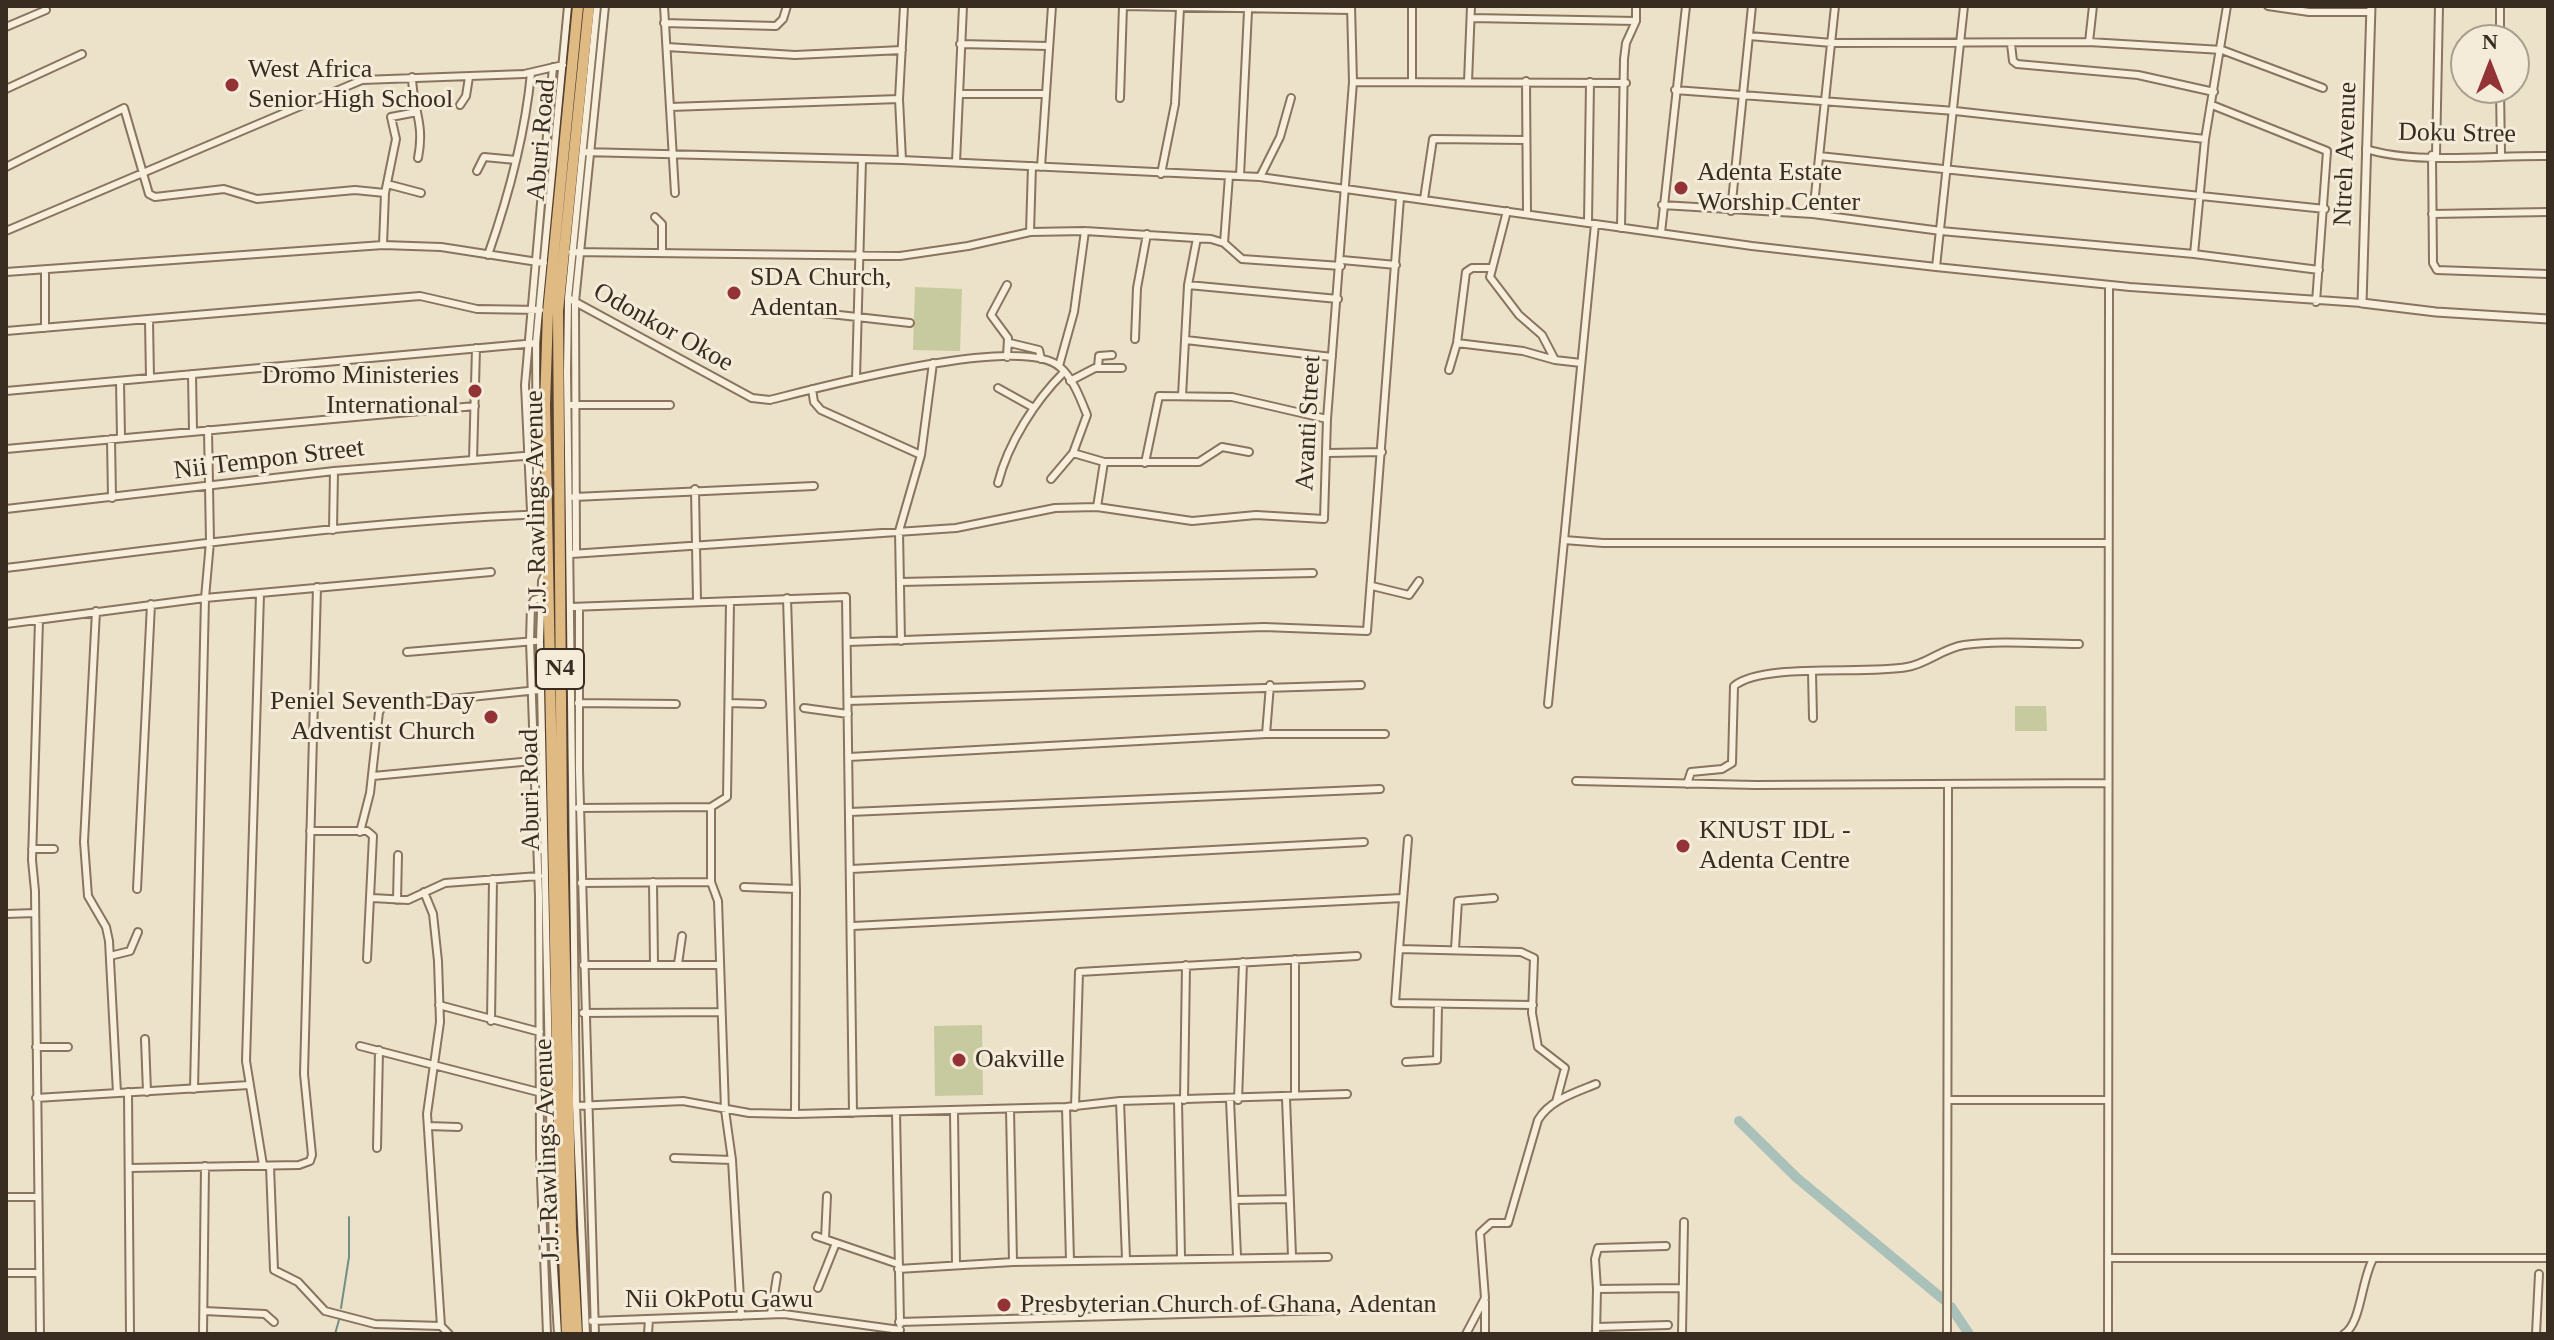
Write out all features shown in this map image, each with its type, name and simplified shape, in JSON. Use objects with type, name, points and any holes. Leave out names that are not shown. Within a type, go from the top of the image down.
[{"type":"highway","name":"Aburi Road","points":[[567,1334],[562,1318],[552,998],[547,539],[555,513],[545,435],[548,312],[568,54],[578,6]]},
{"type":"highway","name":"J.J. Rawlings Avenue","points":[[577,1334],[564,687],[569,555],[555,513],[558,311],[580,132],[589,6]]},
{"type":"highway","points":[[558,387],[567,372]]},
{"type":"highway","points":[[535,417],[545,435]]},
{"type":"street","points":[[547,539],[532,514],[535,417],[530,310],[540,263],[563,65],[568,54],[568,6]]},
{"type":"street","points":[[586,152],[580,132],[597,6]]},
{"type":"street","points":[[571,405],[567,372],[575,252],[605,6]]},
{"type":"street","points":[[664,6],[675,193]]},
{"type":"street","points":[[664,23],[776,26],[783,19],[787,6]]},
{"type":"street","points":[[902,160],[899,99],[904,6]]},
{"type":"street","points":[[956,162],[963,6]]},
{"type":"street","points":[[1041,167],[1052,6]]},
{"type":"street","points":[[1120,98],[1123,6],[1248,11],[1351,8]]},
{"type":"street","points":[[1412,6],[1412,82]]},
{"type":"street","points":[[1468,82],[1471,6]]},
{"type":"street","points":[[1621,228],[1626,43],[1636,21],[1636,6]]},
{"type":"street","points":[[1661,233],[1686,6]]},
{"type":"street","points":[[1731,211],[1752,6]]},
{"type":"street","points":[[1813,214],[1835,6]]},
{"type":"street","points":[[1936,267],[1964,6]]},
{"type":"street","points":[[2089,42],[2093,6]]},
{"type":"street","points":[[2194,254],[2205,139],[2227,6]]},
{"type":"street","points":[[2268,6],[2371,9]]},
{"type":"street","points":[[2439,6],[2433,263],[2437,270],[2548,274]]},
{"type":"street","points":[[1161,174],[1175,104],[1180,8]]},
{"type":"street","name":"Avanti Street","points":[[569,555],[956,528],[1040,510],[1097,507],[1192,521],[1266,515],[1320,520],[1325,515],[1327,419],[1347,190],[1353,82],[1351,8]]},
{"type":"street","name":"Ntreh Avenue","points":[[2362,303],[2371,9]]},
{"type":"street","points":[[6,27],[46,10]]},
{"type":"street","points":[[1240,176],[1248,11]]},
{"type":"street","points":[[1471,18],[1636,21]]},
{"type":"street","points":[[1749,36],[1832,43],[1962,45],[2089,42],[2222,50],[2323,88]]},
{"type":"street","points":[[960,44],[1049,46]]},
{"type":"street","points":[[2011,44],[2013,61],[2017,64],[2138,75],[2214,92]]},
{"type":"street","points":[[667,47],[795,55],[902,50]]},
{"type":"street","points":[[6,89],[82,54]]},
{"type":"street","points":[[6,231],[362,80],[531,73],[563,65]]},
{"type":"street","points":[[532,456],[525,385],[540,310],[538,206],[553,67]]},
{"type":"street","points":[[488,255],[513,180],[528,114],[531,73]]},
{"type":"street","points":[[412,77],[422,131],[418,158]]},
{"type":"street","points":[[460,105],[466,96],[469,77]]},
{"type":"street","points":[[1526,81],[1527,214]]},
{"type":"street","points":[[1353,82],[1626,83]]},
{"type":"street","points":[[1548,704],[1592,224],[1590,82]]},
{"type":"street","points":[[1675,90],[1955,111],[2205,139]]},
{"type":"street","points":[[959,94],[1046,94]]},
{"type":"street","points":[[1260,177],[1280,137],[1291,98]]},
{"type":"street","points":[[670,107],[899,99]]},
{"type":"street","points":[[2500,104],[2501,155]]},
{"type":"street","points":[[2212,105],[2327,151],[2316,302]]},
{"type":"street","points":[[6,167],[124,108],[149,194],[155,197],[224,189],[257,199],[355,190],[385,193]]},
{"type":"street","points":[[383,245],[385,193],[396,139],[391,117],[417,112]]},
{"type":"street","points":[[1424,199],[1433,139],[1525,140]]},
{"type":"street","name":"Doku Stree","points":[[2366,149],[2380,153],[2548,156]]},
{"type":"street","points":[[586,152],[956,162],[1260,177],[1621,228],[1936,267],[2109,285],[2548,319]]},
{"type":"street","points":[[1819,156],[2325,209]]},
{"type":"street","points":[[477,171],[484,157],[516,160]]},
{"type":"street","points":[[856,378],[862,160]]},
{"type":"street","points":[[1030,232],[1032,166]]},
{"type":"street","points":[[1224,243],[1229,176]]},
{"type":"street","points":[[387,184],[421,193]]},
{"type":"street","points":[[848,642],[1264,627],[1365,631],[1372,586],[1400,198]]},
{"type":"street","points":[[1662,205],[1813,214],[1941,231],[2194,254],[2319,270]]},
{"type":"street","points":[[1507,211],[1490,277],[1500,294],[1542,335],[1555,360]]},
{"type":"street","points":[[2432,214],[2548,212]]},
{"type":"street","points":[[655,217],[662,228],[662,253]]},
{"type":"street","points":[[575,252],[857,257],[918,254],[1030,232],[1085,231],[1197,238],[1224,243],[1242,259],[1396,265]]},
{"type":"street","points":[[998,483],[1003,466],[1034,408],[1062,369],[1074,312],[1085,231]]},
{"type":"street","points":[[1135,339],[1137,288],[1147,234]]},
{"type":"street","points":[[1182,396],[1188,285],[1197,238]]},
{"type":"street","points":[[6,272],[383,245],[441,247],[540,263]]},
{"type":"street","points":[[1383,264],[1397,253]]},
{"type":"street","points":[[1449,370],[1457,343],[1466,272],[1472,268],[1490,268]]},
{"type":"street","points":[[45,271],[45,328]]},
{"type":"street","points":[[1007,285],[991,315],[1010,343],[1039,350],[1041,359]]},
{"type":"street","points":[[1188,285],[1338,299]]},
{"type":"street","points":[[2108,1334],[2109,285]]},
{"type":"street","points":[[6,331],[420,296],[477,309],[540,310]]},
{"type":"street","points":[[572,300],[573,497],[564,687],[580,808],[584,883],[589,1321],[586,1334]]},
{"type":"street","name":"Odonkor Okoe","points":[[572,300],[739,393],[770,400],[812,389]]},
{"type":"street","points":[[795,310],[910,323]]},
{"type":"street","points":[[149,321],[150,378]]},
{"type":"street","points":[[1186,340],[1332,357]]},
{"type":"street","points":[[6,391],[532,343]]},
{"type":"street","points":[[1007,357],[1010,343]]},
{"type":"street","points":[[1457,343],[1523,351],[1581,363]]},
{"type":"street","points":[[473,460],[476,348]]},
{"type":"street","points":[[1098,367],[1099,356],[1112,355]]},
{"type":"street","points":[[921,455],[821,410],[814,402],[812,389],[933,363],[1007,357],[1041,359],[1062,369],[1087,415],[1073,453],[1051,479]]},
{"type":"street","points":[[901,641],[899,531],[921,455],[933,363]]},
{"type":"street","points":[[1070,381],[1086,370],[1122,368]]},
{"type":"street","points":[[192,374],[193,431]]},
{"type":"street","points":[[120,381],[121,438]]},
{"type":"street","points":[[998,388],[1034,408]]},
{"type":"street","points":[[1145,463],[1159,396],[1232,397],[1327,419]]},
{"type":"street","points":[[571,405],[670,405]]},
{"type":"street","points":[[6,449],[475,406]]},
{"type":"street","points":[[194,1089],[205,598],[210,542],[208,430]]},
{"type":"street","points":[[111,439],[112,498]]},
{"type":"street","points":[[1073,453],[1104,462],[1145,463],[1199,462],[1222,447],[1249,452]]},
{"type":"street","points":[[1328,453],[1382,452]]},
{"type":"street","name":"Nii Tempon Street","points":[[6,509],[334,471],[532,456]]},
{"type":"street","points":[[1097,507],[1104,462]]},
{"type":"street","points":[[333,530],[334,471]]},
{"type":"street","points":[[573,497],[695,489],[814,486]]},
{"type":"street","points":[[695,489],[697,601]]},
{"type":"street","points":[[6,568],[210,542],[555,513]]},
{"type":"street","points":[[1564,540],[1603,543],[2108,543]]},
{"type":"street","points":[[547,1334],[538,1063],[552,998],[532,761],[541,598],[548,565]]},
{"type":"street","points":[[6,624],[205,598],[491,572]]},
{"type":"street","points":[[900,582],[1313,573]]},
{"type":"street","points":[[1372,586],[1409,595],[1419,581]]},
{"type":"street","points":[[129,1168],[304,1164],[312,1155],[304,1074],[317,587]]},
{"type":"street","points":[[260,594],[246,1061],[266,1166],[274,1270],[298,1282],[325,1311],[375,1324],[441,1326]]},
{"type":"street","points":[[570,607],[846,597],[853,926],[853,1113]]},
{"type":"street","points":[[541,598],[534,600],[531,606],[530,641],[538,690],[545,815],[542,876],[544,1032],[562,1318],[558,1334]]},
{"type":"street","points":[[787,598],[796,889],[795,1114]]},
{"type":"street","points":[[571,808],[711,807],[724,801],[729,792],[730,602]]},
{"type":"street","points":[[137,889],[151,604]]},
{"type":"street","points":[[579,607],[578,703],[571,808],[575,965],[570,978],[576,1013],[576,1229],[589,1321],[595,1334]]},
{"type":"street","points":[[96,611],[84,842],[88,896],[106,927],[110,956],[117,1093]]},
{"type":"street","points":[[39,620],[32,849],[40,1334]]},
{"type":"street","points":[[407,652],[540,641]]},
{"type":"street","points":[[1687,784],[1691,772],[1722,769],[1732,763],[1734,686],[1741,680],[1790,671],[1909,667],[1965,645],[2079,644]]},
{"type":"street","points":[[1812,672],[1813,718]]},
{"type":"street","points":[[848,701],[1270,685],[1361,685]]},
{"type":"street","points":[[1266,734],[1270,685]]},
{"type":"street","points":[[360,832],[373,776],[379,712],[383,706],[538,690]]},
{"type":"street","points":[[578,703],[676,704]]},
{"type":"street","points":[[730,703],[762,704]]},
{"type":"street","points":[[804,708],[848,714]]},
{"type":"street","points":[[849,757],[1266,734],[1385,734]]},
{"type":"street","points":[[373,776],[532,761]]},
{"type":"street","points":[[1576,781],[1687,784],[2107,783]]},
{"type":"street","points":[[1947,1334],[1948,784]]},
{"type":"street","points":[[850,812],[1380,789]]},
{"type":"street","points":[[711,807],[711,882],[718,901],[725,1110],[732,1160],[741,1316]]},
{"type":"street","points":[[535,815],[545,815]]},
{"type":"street","points":[[310,831],[370,832],[375,840],[367,959]]},
{"type":"street","points":[[1408,839],[1395,1003],[1533,1005]]},
{"type":"street","points":[[851,869],[1364,842]]},
{"type":"street","points":[[32,849],[54,849]]},
{"type":"street","points":[[397,900],[398,855]]},
{"type":"street","points":[[372,898],[417,898],[445,883],[542,876]]},
{"type":"street","points":[[491,1021],[493,879]]},
{"type":"street","points":[[653,882],[654,964]]},
{"type":"street","points":[[574,883],[711,882]]},
{"type":"street","points":[[744,887],[796,889]]},
{"type":"street","points":[[424,892],[433,914],[439,1005],[428,1126],[441,1326],[449,1334]]},
{"type":"street","points":[[853,926],[1402,898]]},
{"type":"street","points":[[1455,949],[1458,901],[1494,898]]},
{"type":"street","points":[[6,914],[35,913]]},
{"type":"street","points":[[110,956],[130,951],[138,932]]},
{"type":"street","points":[[678,964],[682,936]]},
{"type":"street","points":[[1399,949],[1528,953],[1534,958],[1533,1005],[1538,1047],[1565,1068],[1556,1102]]},
{"type":"street","points":[[1075,1107],[1079,972],[1357,956]]},
{"type":"street","points":[[1295,959],[1295,1094]]},
{"type":"street","points":[[1238,1100],[1243,962]]},
{"type":"street","points":[[575,965],[720,965]]},
{"type":"street","points":[[1181,1257],[1181,1101],[1186,965]]},
{"type":"street","points":[[439,1005],[491,1021],[544,1032]]},
{"type":"street","points":[[1406,1062],[1437,1060],[1438,1005]]},
{"type":"street","points":[[576,1013],[721,1012]]},
{"type":"street","points":[[145,1039],[147,1092]]},
{"type":"street","points":[[360,1046],[436,1063],[549,1096]]},
{"type":"street","points":[[36,1047],[68,1047]]},
{"type":"street","points":[[377,1148],[379,1050]]},
{"type":"street","points":[[1485,1334],[1480,1233],[1491,1223],[1508,1223],[1538,1120],[1544,1110],[1596,1084]]},
{"type":"street","points":[[36,1098],[249,1085]]},
{"type":"street","points":[[128,1092],[130,1334]]},
{"type":"street","points":[[576,1106],[677,1100],[725,1110],[795,1114],[1075,1107],[1120,1101],[1238,1100],[1286,1098],[1295,1094],[1347,1094]]},
{"type":"street","points":[[1286,1098],[1292,1256]]},
{"type":"street","points":[[1230,1100],[1237,1256]]},
{"type":"street","points":[[1948,1100],[2107,1100]]},
{"type":"street","points":[[1120,1101],[1126,1259]]},
{"type":"street","points":[[1066,1107],[1070,1261]]},
{"type":"street","points":[[1010,1109],[1013,1262]]},
{"type":"street","points":[[954,1111],[956,1265]]},
{"type":"street","points":[[896,1112],[900,1329]]},
{"type":"street","points":[[428,1126],[458,1127]]},
{"type":"street","points":[[674,1158],[732,1160]]},
{"type":"street","points":[[203,1334],[205,1166]]},
{"type":"street","points":[[825,1239],[827,1196]]},
{"type":"street","points":[[6,1197],[36,1197]]},
{"type":"street","points":[[1235,1200],[1290,1199]]},
{"type":"street","points":[[1682,1334],[1684,1222]]},
{"type":"street","points":[[816,1236],[898,1266],[1181,1257],[1328,1257]]},
{"type":"street","points":[[818,1288],[836,1243]]},
{"type":"street","points":[[1666,1246],[1598,1248],[1595,1259],[1596,1330],[1668,1325]]},
{"type":"street","points":[[2109,1258],[2548,1258]]},
{"type":"street","points":[[2344,1334],[2355,1324],[2364,1277],[2373,1259]]},
{"type":"street","points":[[6,1273],[38,1273]]},
{"type":"street","points":[[2536,1334],[2539,1274]]},
{"type":"street","points":[[771,1314],[777,1276]]},
{"type":"street","points":[[1597,1289],[1683,1288]]},
{"type":"street","points":[[1466,1334],[1485,1298]]},
{"type":"street","name":"Nii OkPotu Gawu","points":[[589,1321],[771,1314],[900,1329],[1328,1310]]},
{"type":"street","points":[[204,1311],[265,1314],[274,1322]]},
{"type":"street","points":[[648,1334],[649,1319]]},
{"type":"street","points":[[2536,1319],[2548,1319]]},
{"type":"street","points":[[844,1322],[844,1334]]},
{"type":"green space","points":[[915,287],[962,289],[960,351],[913,350]]},
{"type":"green space","points":[[2015,706],[2046,706],[2047,731],[2015,731]]},
{"type":"green space","name":"Oakville","points":[[982,1025],[983,1095],[935,1096],[934,1026]]},
{"type":"waterway","points":[[1739,1121],[1797,1178],[1944,1300]]},
{"type":"waterway","points":[[341,1308],[349,1257],[349,1217]]},
{"type":"waterway","points":[[1951,1307],[1969,1334]]},
{"type":"waterway","points":[[335,1334],[339,1320]]},
{"type":"place","name":"West Africa Senior High School","points":[[232,85]]},
{"type":"place","name":"Adenta Estate Worship Center","points":[[1681,188]]},
{"type":"place","name":"SDA Church, Adentan","points":[[734,293]]},
{"type":"place","name":"Dromo Ministeries International","points":[[475,391]]},
{"type":"place","name":"Peniel Seventh Day Adventist Church","points":[[491,717]]},
{"type":"place","name":"KNUST IDL - Adenta Centre","points":[[1683,846]]},
{"type":"place","name":"Oakville","points":[[959,1060]]},
{"type":"place","name":"Presbyterian Church of Ghana, Adentan","points":[[1004,1305]]}]
